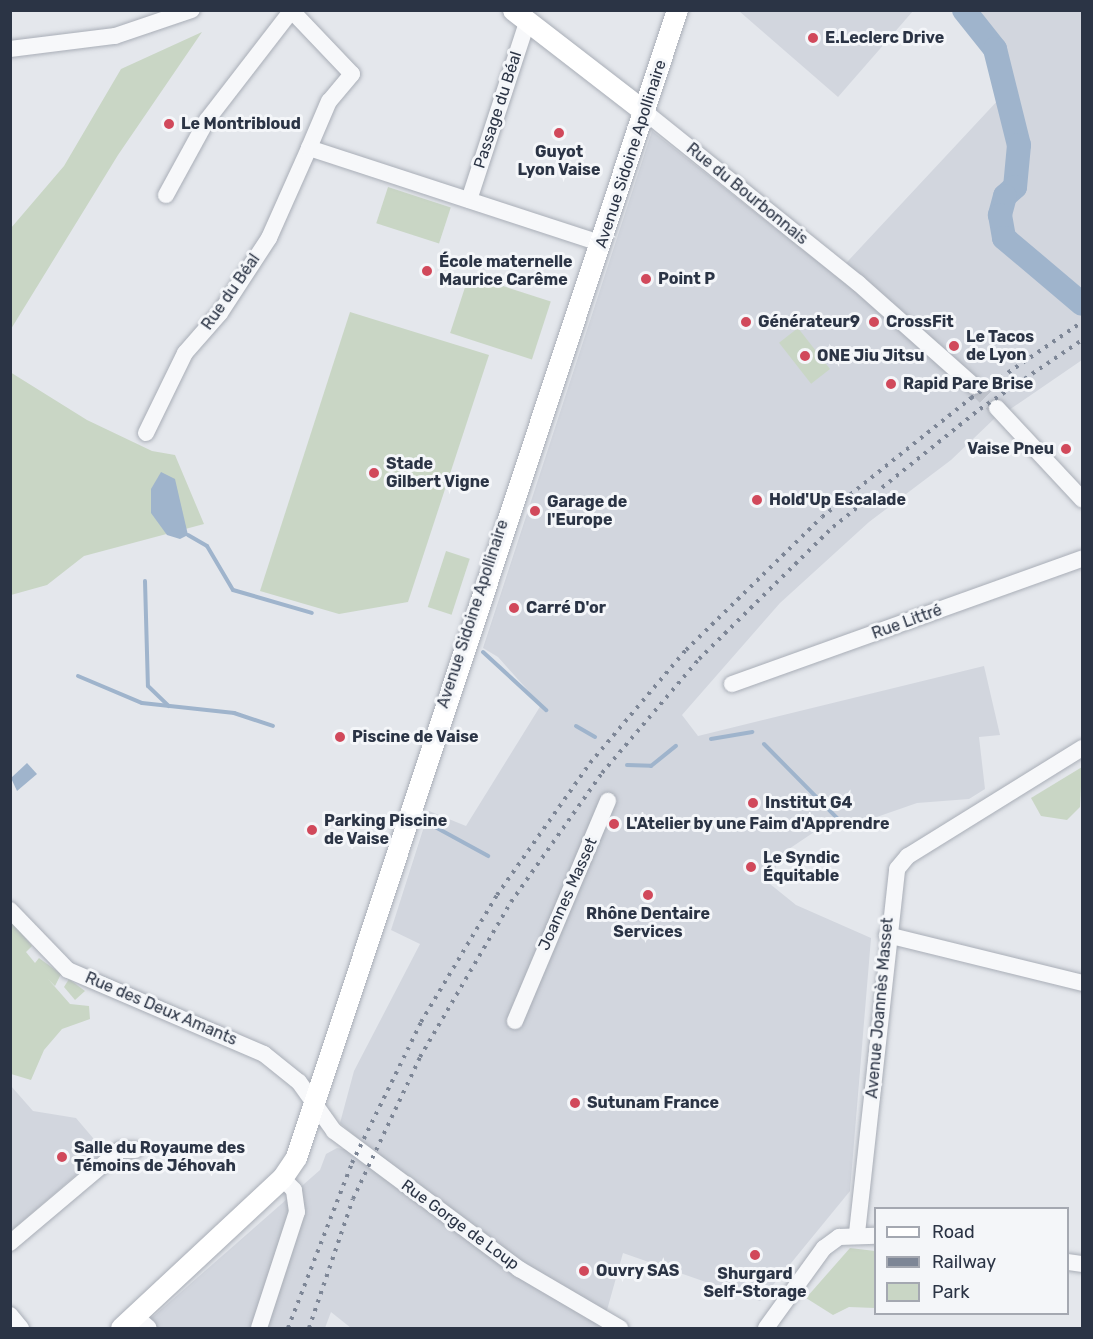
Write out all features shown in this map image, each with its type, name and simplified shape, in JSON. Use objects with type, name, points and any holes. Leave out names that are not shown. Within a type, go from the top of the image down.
[{"type":"main road","name":"Avenue Sidoine Apollinaire","points":[[135,1324],[282,1178],[314,1103],[520,472],[602,244],[677,10]]},
{"type":"main road","name":"Rue du Bourbonnais","points":[[520,15],[645,112]]},
{"type":"street","points":[[10,49],[115,36],[192,10]]},
{"type":"street","points":[[166,195],[207,120],[292,11]]},
{"type":"street","name":"Rue du Béal","points":[[146,433],[185,353],[220,314],[269,238],[329,101],[352,74],[292,11]]},
{"type":"street","name":"Passage du Béal","points":[[469,200],[520,15]]},
{"type":"street","name":"Rue du Bourbonnais","points":[[645,112],[858,283],[974,386]]},
{"type":"street","points":[[309,148],[602,244]]},
{"type":"street","points":[[997,408],[1083,499]]},
{"type":"street","name":"Rue Littré","points":[[732,684],[1083,559]]},
{"type":"street","name":"Avenue Joannès Masset","points":[[857,1233],[891,884],[908,856],[1083,748]]},
{"type":"street","name":"Joannes Masset","points":[[515,1021],[608,801]]},
{"type":"street","name":"Rue des Deux Amants","points":[[10,910],[68,970],[264,1054],[299,1082],[314,1103]]},
{"type":"street","points":[[886,935],[1083,983]]},
{"type":"street","name":"Rue Gorge de Loup","points":[[314,1103],[334,1131],[500,1255],[620,1329]]},
{"type":"street","points":[[10,1243],[120,1150],[135,1150]]},
{"type":"street","points":[[259,1329],[297,1212],[294,1190],[282,1178]]},
{"type":"street","points":[[766,1329],[824,1248],[857,1233],[874,1236]]},
{"type":"street","points":[[10,1315],[21,1329]]},
{"type":"shaded area","points":[[739,11],[913,11],[838,97]]},
{"type":"shaded area","points":[[973,11],[1082,11],[1082,360],[1009,410],[1001,402],[989,410],[995,418],[951,460],[869,522],[780,603],[682,715],[698,736],[984,666],[1000,735],[979,737],[985,789],[969,799],[917,803],[871,819],[826,824],[780,855],[770,884],[796,905],[871,938],[850,1191],[760,1301],[623,1253],[602,1328],[351,1328],[331,1312],[325,1328],[140,1328],[320,1170],[326,1154],[337,1148],[350,1150],[356,1137],[340,1123],[354,1071],[420,944],[391,930],[429,811],[466,826],[541,705],[498,657],[483,648],[652,131],[835,275],[1000,98],[1011,161],[998,200],[998,238],[1063,297],[1079,290],[1011,234],[1007,221],[1024,176],[1023,135],[996,40]]},
{"type":"shaded area","points":[[11,1086],[33,1111],[76,1118],[104,1151],[11,1231]]},
{"type":"green space","points":[[202,32],[118,155],[11,329],[11,228],[64,166],[121,69]]},
{"type":"green space","points":[[388,187],[451,207],[439,244],[376,223]]},
{"type":"green space","points":[[469,275],[551,302],[532,360],[450,333]]},
{"type":"green space","name":"Stade Gilbert Vigne","points":[[350,312],[489,355],[408,602],[339,614],[260,591]]},
{"type":"green space","name":"ONE Jiu Jitsu","points":[[798,328],[830,369],[811,384],[779,343]]},
{"type":"green space","points":[[10,372],[87,420],[152,451],[175,455],[204,524],[84,556],[47,585],[11,595]]},
{"type":"green space","points":[[446,551],[470,559],[452,615],[428,607]]},
{"type":"green space","points":[[1082,767],[1080,807],[1067,820],[1041,816],[1031,798]]},
{"type":"green space","points":[[10,920],[32,946],[26,952],[35,963],[39,958],[61,974],[55,986],[48,979],[70,1004],[89,1006],[90,1019],[62,1029],[44,1050],[31,1080],[11,1074]]},
{"type":"green space","points":[[69,979],[85,991],[75,1000],[64,987]]},
{"type":"green space","points":[[850,1248],[874,1251],[874,1308],[849,1307],[833,1315],[806,1298]]},
{"type":"water","points":[[161,472],[175,479],[188,535],[180,539],[167,535],[151,513],[151,489]]},
{"type":"water","points":[[27,763],[37,774],[17,791],[11,778]]},
{"type":"waterway","points":[[964,10],[995,49],[1019,145],[1015,187],[1005,196],[1000,215],[1004,238],[1082,304]]},
{"type":"waterway","points":[[188,535],[207,546],[233,590],[312,613]]},
{"type":"waterway","points":[[145,581],[148,686],[169,706]]},
{"type":"waterway","points":[[483,652],[546,710]]},
{"type":"waterway","points":[[78,676],[142,703],[234,713],[273,726]]},
{"type":"waterway","points":[[576,726],[595,737]]},
{"type":"waterway","points":[[711,739],[752,732]]},
{"type":"waterway","points":[[764,744],[839,820]]},
{"type":"waterway","points":[[627,765],[651,766],[676,746]]},
{"type":"waterway","points":[[426,822],[488,856]]},
{"type":"tunnel","points":[[974,386],[997,408]]},
{"type":"railway","points":[[288,1328],[352,1163],[421,1022],[497,895],[590,763],[686,650],[822,517],[971,398],[1082,322]]},
{"type":"railway","points":[[309,1328],[353,1199],[420,1057],[511,902],[602,773],[699,659],[833,527],[980,409],[1082,340]]},
{"type":"place","name":"E.Leclerc Drive","points":[[813,38]]},
{"type":"place","name":"Le Montribloud","points":[[169,124]]},
{"type":"place","name":"Guyot Lyon Vaise","points":[[559,133]]},
{"type":"place","name":"École maternelle Maurice Carême","points":[[427,271]]},
{"type":"place","name":"Point P","points":[[646,279]]},
{"type":"place","name":"Générateur9","points":[[746,322]]},
{"type":"place","name":"CrossFit","points":[[874,322]]},
{"type":"place","name":"Le Tacos de Lyon","points":[[954,346]]},
{"type":"place","name":"ONE Jiu Jitsu","points":[[805,356]]},
{"type":"place","name":"Rapid Pare Brise","points":[[891,384]]},
{"type":"place","name":"Vaise Pneu","points":[[1066,449]]},
{"type":"place","name":"Stade Gilbert Vigne","points":[[374,473]]},
{"type":"place","name":"Hold'Up Escalade","points":[[757,500]]},
{"type":"place","name":"Garage de l'Europe","points":[[535,511]]},
{"type":"place","name":"Carré D'or","points":[[514,608]]},
{"type":"place","name":"Piscine de Vaise","points":[[340,737]]},
{"type":"place","name":"Institut G4","points":[[753,803]]},
{"type":"place","name":"L'Atelier by une Faim d'Apprendre","points":[[614,824]]},
{"type":"place","name":"Parking Piscine de Vaise","points":[[312,830]]},
{"type":"place","name":"Le Syndic Équitable","points":[[751,867]]},
{"type":"place","name":"Rhône Dentaire Services","points":[[648,895]]},
{"type":"place","name":"Sutunam France","points":[[575,1103]]},
{"type":"place","name":"Salle du Royaume des Témoins de Jéhovah","points":[[62,1157]]},
{"type":"place","name":"Shurgard Self-Storage","points":[[755,1255]]},
{"type":"place","name":"Ouvry SAS","points":[[584,1271]]}]
